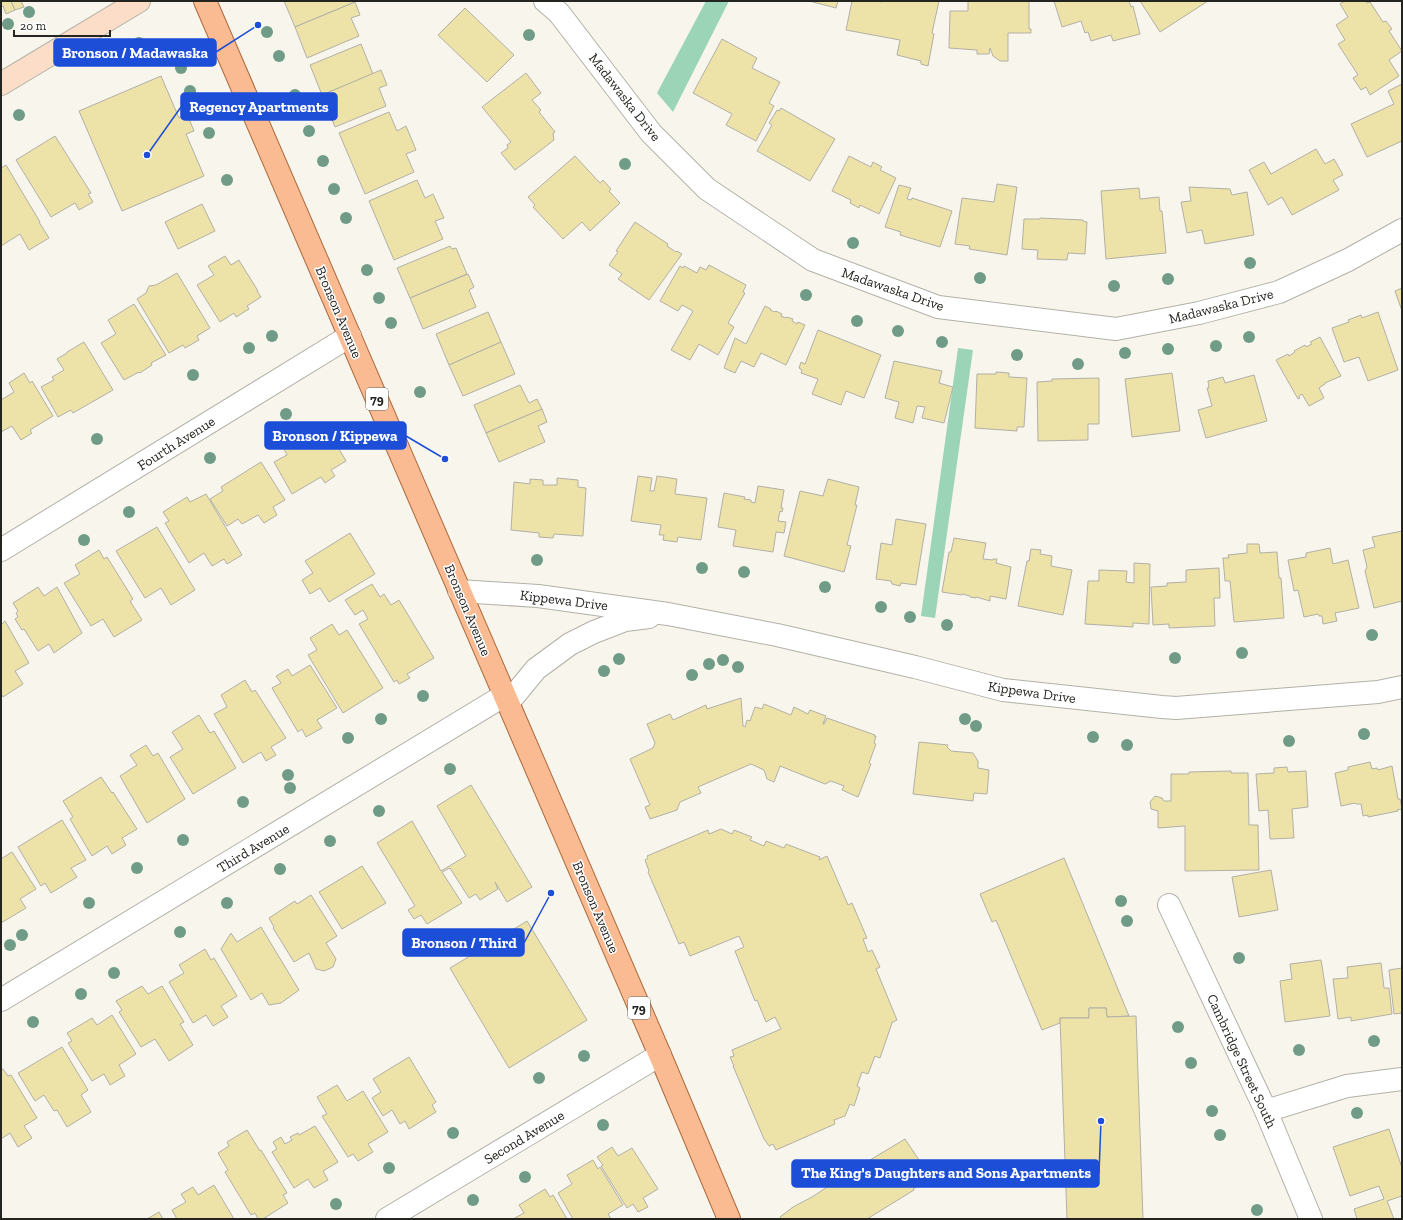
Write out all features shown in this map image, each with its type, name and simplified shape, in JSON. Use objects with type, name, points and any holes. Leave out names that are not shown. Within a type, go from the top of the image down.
[{"type":"main road","name":"Bronson Avenue","points":[[204,1],[460,591],[729,1219]]},
{"type":"street","points":[[1,84],[139,1]]},
{"type":"street","name":"Madawaska Drive","points":[[545,1],[559,13],[651,133],[707,189],[813,260],[938,307],[1116,330],[1199,313],[1279,292],[1348,260],[1402,230]]},
{"type":"street","name":"Fourth Avenue","points":[[1,550],[350,336]]},
{"type":"street","name":"Kippewa Drive","points":[[460,591],[538,596],[668,614],[777,635],[915,667],[1004,690],[1162,707],[1176,708],[1362,694],[1402,687]]},
{"type":"street","name":"Kippewa Drive","points":[[506,699],[536,669],[570,644],[594,632],[625,620],[668,614]]},
{"type":"street","name":"Third Avenue","points":[[1,1000],[506,699]]},
{"type":"street","name":"Cambridge Street South","points":[[1169,905],[1266,1111],[1311,1219]]},
{"type":"street","name":"Second Avenue","points":[[387,1219],[660,1055]]},
{"type":"street","points":[[1266,1111],[1347,1086],[1402,1079]]},
{"type":"green space","points":[[706,1],[729,1],[673,112],[657,93]]},
{"type":"green space","points":[[958,348],[973,350],[935,618],[921,616]]},
{"type":"building","points":[[1,1],[11,1],[15,10],[6,14],[3,6],[1,7]]},
{"type":"building","points":[[11,1],[21,1],[24,7],[15,10]]},
{"type":"building","points":[[284,1],[354,1],[355,2],[295,27]]},
{"type":"building","points":[[809,1],[838,1],[836,8]]},
{"type":"building","points":[[852,1],[939,1],[932,33],[934,34],[928,66],[921,64],[921,61],[897,55],[900,40],[846,30]]},
{"type":"building","points":[[968,1],[1029,1],[1029,29],[1031,29],[1031,33],[1008,33],[1008,61],[1000,61],[993,56],[990,48],[989,54],[977,54],[977,50],[949,48],[950,11],[968,11]]},
{"type":"building","points":[[1054,1],[1129,1],[1131,7],[1133,6],[1140,34],[1113,41],[1111,35],[1091,41],[1088,32],[1085,33],[1081,21],[1062,27]]},
{"type":"building","points":[[1140,1],[1208,1],[1160,32]]},
{"type":"building","points":[[1345,1],[1370,2],[1383,22],[1386,21],[1392,29],[1389,31],[1402,51],[1389,60],[1399,76],[1370,95],[1366,87],[1361,90],[1353,78],[1358,75],[1338,44],[1345,40],[1336,25],[1348,17],[1340,4]]},
{"type":"building","points":[[355,2],[360,15],[351,18],[359,36],[307,58],[295,27]]},
{"type":"building","points":[[465,8],[514,55],[487,82],[438,35]]},
{"type":"building","points":[[722,39],[757,58],[752,68],[780,82],[769,103],[774,106],[756,141],[726,125],[732,114],[693,93]]},
{"type":"building","points":[[361,44],[373,74],[322,95],[310,65]]},
{"type":"building","points":[[381,70],[387,85],[379,88],[386,106],[335,127],[322,95]]},
{"type":"building","points":[[526,73],[541,93],[532,100],[541,110],[539,112],[555,132],[553,133],[554,140],[515,170],[501,153],[508,148],[507,145],[511,142],[482,107]]},
{"type":"building","points":[[161,76],[179,118],[187,114],[194,131],[186,134],[204,176],[122,211],[79,111]]},
{"type":"building","points":[[1402,84],[1402,141],[1367,157],[1351,124],[1394,104],[1388,91]]},
{"type":"building","points":[[781,108],[835,139],[810,181],[757,151],[772,125],[769,123],[777,110],[779,111]]},
{"type":"building","points":[[389,112],[397,131],[406,126],[416,150],[406,154],[414,172],[365,194],[339,133]]},
{"type":"building","points":[[55,136],[91,193],[88,194],[93,202],[79,210],[75,203],[51,217],[16,160]]},
{"type":"building","points":[[1316,149],[1325,164],[1334,159],[1343,175],[1333,180],[1339,190],[1292,215],[1282,197],[1268,205],[1249,170],[1264,162],[1271,174]]},
{"type":"building","points":[[575,156],[600,183],[603,180],[611,189],[609,191],[620,203],[590,231],[582,222],[563,239],[533,207],[535,205],[528,197]]},
{"type":"building","points":[[849,156],[871,167],[873,162],[882,167],[880,170],[896,178],[879,214],[860,205],[859,208],[850,203],[851,200],[832,191]]},
{"type":"building","points":[[6,165],[49,238],[29,250],[20,234],[1,246],[1,168]]},
{"type":"building","points":[[417,180],[425,198],[433,194],[444,218],[435,221],[443,239],[394,260],[369,201]]},
{"type":"building","points":[[997,184],[1017,187],[1007,255],[969,249],[970,246],[955,244],[962,198],[994,202]]},
{"type":"building","points":[[899,185],[911,188],[907,199],[911,200],[912,198],[952,211],[940,247],[900,235],[901,232],[885,227]]},
{"type":"building","points":[[1189,187],[1230,189],[1232,195],[1247,192],[1254,235],[1205,244],[1202,230],[1187,233],[1181,202],[1191,201]]},
{"type":"building","points":[[1139,188],[1140,199],[1159,197],[1160,211],[1162,211],[1166,253],[1106,259],[1101,191]]},
{"type":"building","points":[[202,204],[215,231],[178,249],[165,222]]},
{"type":"building","points":[[1040,218],[1083,220],[1087,222],[1085,254],[1068,253],[1067,260],[1037,259],[1038,250],[1022,249],[1024,219]]},
{"type":"building","points":[[635,222],[668,244],[667,246],[682,254],[649,300],[618,279],[622,274],[609,265],[618,252],[616,251]]},
{"type":"building","points":[[450,246],[452,249],[456,248],[467,274],[410,298],[397,268]]},
{"type":"building","points":[[225,256],[231,265],[239,260],[261,297],[247,306],[249,309],[236,317],[234,313],[220,322],[197,285],[214,275],[208,266]]},
{"type":"building","points":[[709,265],[746,285],[743,292],[745,293],[728,323],[734,327],[718,355],[699,344],[690,360],[671,350],[693,311],[682,305],[678,311],[660,301],[680,266],[683,268],[684,266],[697,273],[700,267],[706,270]]},
{"type":"building","points":[[177,273],[210,328],[197,336],[199,340],[185,348],[183,345],[169,353],[137,299],[146,293],[149,286],[156,285]]},
{"type":"building","points":[[468,274],[474,287],[469,290],[476,307],[423,329],[410,298]]},
{"type":"building","points":[[1402,288],[1402,311],[1395,291]]},
{"type":"building","points":[[134,304],[166,355],[151,363],[152,365],[140,373],[139,372],[124,380],[101,343],[116,334],[108,320]]},
{"type":"building","points":[[765,306],[771,309],[770,310],[782,314],[781,316],[793,319],[792,321],[797,324],[798,322],[805,325],[786,365],[761,353],[754,367],[741,361],[735,373],[724,368],[735,338],[746,344]]},
{"type":"building","points":[[488,312],[501,342],[449,365],[436,334]]},
{"type":"building","points":[[1378,312],[1398,370],[1368,381],[1359,357],[1344,362],[1332,328],[1349,322],[1348,320],[1361,315],[1362,318]]},
{"type":"building","points":[[818,330],[881,355],[864,398],[846,391],[841,405],[812,394],[818,379],[801,373],[802,370],[799,368],[801,362],[805,364]]},
{"type":"building","points":[[1320,337],[1341,376],[1325,383],[1319,388],[1324,398],[1309,406],[1302,394],[1298,399],[1276,360],[1288,354],[1289,356],[1295,352],[1294,351],[1305,345],[1306,347],[1312,344],[1310,342]]},
{"type":"building","points":[[84,342],[113,390],[73,413],[71,410],[58,417],[41,387],[54,380],[52,377],[64,370],[57,359]]},
{"type":"building","points":[[501,342],[515,374],[463,396],[449,365]]},
{"type":"building","points":[[894,361],[942,371],[939,383],[953,387],[944,423],[922,418],[925,407],[917,406],[913,423],[895,418],[899,402],[885,398]]},
{"type":"building","points":[[996,372],[1009,373],[1009,377],[1027,378],[1024,427],[1017,427],[1017,431],[975,428],[977,374],[996,374]]},
{"type":"building","points":[[24,373],[30,383],[32,381],[53,416],[30,430],[32,433],[21,440],[12,426],[1,432],[1,400],[14,392],[9,383]]},
{"type":"building","points":[[1172,373],[1180,431],[1132,437],[1125,379]]},
{"type":"building","points":[[1254,375],[1267,421],[1206,438],[1198,410],[1212,406],[1207,388],[1209,388],[1208,381],[1223,377],[1225,383]]},
{"type":"building","points":[[1099,378],[1099,424],[1088,424],[1088,440],[1038,441],[1037,382],[1052,381],[1052,379]]},
{"type":"building","points":[[520,385],[529,403],[537,399],[542,409],[486,433],[474,405]]},
{"type":"building","points":[[542,409],[547,422],[538,426],[545,442],[499,462],[486,433]]},
{"type":"building","points":[[325,425],[346,461],[331,470],[335,476],[325,483],[321,477],[292,494],[274,462],[287,455],[284,449]]},
{"type":"building","points":[[261,462],[285,500],[273,507],[277,515],[264,523],[258,515],[242,524],[238,519],[227,526],[210,499],[223,491],[221,487]]},
{"type":"building","points":[[638,476],[652,478],[650,491],[654,491],[657,476],[677,479],[675,494],[707,498],[701,540],[678,537],[677,542],[663,540],[664,535],[659,535],[661,525],[631,521]]},
{"type":"building","points":[[557,478],[578,480],[578,487],[586,488],[583,536],[554,534],[553,538],[539,537],[539,533],[511,530],[514,482],[530,484],[530,479],[543,480],[543,485],[557,485]]},
{"type":"building","points":[[828,479],[859,487],[855,505],[857,505],[847,545],[851,546],[844,572],[784,556],[800,491],[823,496]]},
{"type":"building","points":[[758,486],[784,490],[781,508],[783,508],[782,512],[780,511],[778,521],[786,522],[784,533],[776,532],[773,552],[733,546],[736,530],[718,527],[724,493],[745,497],[744,499],[751,500],[751,502],[755,503]]},
{"type":"building","points":[[206,494],[242,555],[227,564],[224,559],[212,566],[204,553],[189,563],[165,523],[169,521],[163,512],[187,497],[190,502]]},
{"type":"building","points":[[896,519],[926,524],[916,585],[901,583],[900,586],[892,584],[891,581],[876,579],[881,543],[892,545]]},
{"type":"building","points":[[157,527],[195,590],[171,605],[161,588],[145,598],[116,551]]},
{"type":"building","points":[[1402,531],[1402,601],[1374,608],[1365,571],[1367,567],[1363,550],[1375,547],[1372,537]]},
{"type":"building","points":[[350,533],[375,574],[329,602],[320,588],[310,594],[302,580],[313,573],[305,561]]},
{"type":"building","points":[[954,538],[986,543],[983,559],[997,559],[996,563],[1011,567],[1006,599],[990,596],[990,601],[962,594],[942,592],[949,552],[951,552]]},
{"type":"building","points":[[1247,544],[1259,544],[1260,553],[1277,552],[1279,578],[1281,578],[1284,618],[1234,622],[1230,581],[1225,581],[1223,558],[1229,558],[1228,555],[1247,553]]},
{"type":"building","points":[[1330,548],[1333,564],[1348,560],[1359,608],[1335,613],[1337,621],[1323,624],[1322,616],[1319,616],[1318,614],[1304,617],[1298,590],[1294,591],[1288,560],[1306,557],[1306,553]]},
{"type":"building","points":[[1031,549],[1041,550],[1040,554],[1052,556],[1051,566],[1072,570],[1063,615],[1018,606],[1027,561],[1029,561]]},
{"type":"building","points":[[99,550],[104,559],[107,557],[133,599],[130,601],[142,620],[114,637],[103,619],[91,626],[64,583],[80,574],[75,565]]},
{"type":"building","points":[[1134,563],[1150,564],[1149,624],[1133,623],[1133,627],[1085,624],[1088,581],[1099,581],[1099,570],[1127,571],[1126,582],[1134,583]]},
{"type":"building","points":[[1219,568],[1220,598],[1214,598],[1215,626],[1169,628],[1169,624],[1153,625],[1151,587],[1167,586],[1167,583],[1186,582],[1186,570]]},
{"type":"building","points":[[372,584],[380,597],[384,594],[391,605],[399,600],[434,658],[407,674],[410,678],[399,684],[397,680],[394,682],[359,624],[368,619],[363,610],[355,615],[345,600]]},
{"type":"building","points":[[38,587],[44,596],[57,587],[82,633],[54,653],[49,644],[38,651],[24,629],[22,630],[15,619],[18,617],[16,613],[18,611],[13,603]]},
{"type":"building","points":[[5,621],[29,663],[15,671],[23,684],[3,697],[1,693],[1,623],[2,624]]},
{"type":"building","points":[[332,624],[339,635],[347,630],[383,688],[343,713],[308,655],[317,650],[310,638]]},
{"type":"building","points":[[310,665],[337,708],[317,720],[322,728],[306,737],[302,729],[298,732],[272,688],[281,683],[276,676],[288,669],[292,676]]},
{"type":"building","points":[[245,680],[252,692],[255,690],[286,738],[271,747],[276,755],[266,761],[261,752],[243,763],[214,714],[227,707],[221,695]]},
{"type":"building","points":[[741,698],[743,726],[745,727],[747,720],[750,721],[755,707],[762,709],[764,704],[791,715],[794,707],[808,714],[810,710],[826,716],[823,724],[827,718],[875,735],[874,743],[876,744],[869,763],[871,764],[858,797],[842,790],[844,786],[831,781],[825,784],[780,766],[774,782],[767,779],[764,770],[751,764],[698,787],[701,793],[680,802],[677,810],[650,819],[645,807],[650,805],[630,759],[653,748],[655,743],[647,724],[670,714],[673,720],[706,705],[707,709]]},
{"type":"building","points":[[199,715],[210,733],[214,731],[236,768],[193,794],[170,757],[183,749],[172,732]]},
{"type":"building","points":[[919,742],[948,745],[947,747],[951,751],[973,753],[978,761],[978,768],[989,770],[987,794],[974,793],[973,801],[913,794]]},
{"type":"building","points":[[146,745],[153,756],[158,753],[185,799],[147,823],[120,776],[137,765],[130,755]]},
{"type":"building","points":[[1370,762],[1372,769],[1377,768],[1378,770],[1392,766],[1398,799],[1400,799],[1402,809],[1368,817],[1368,815],[1363,816],[1361,804],[1355,803],[1341,806],[1335,773],[1348,770],[1348,767]]},
{"type":"building","points":[[1287,767],[1288,772],[1306,771],[1308,807],[1292,809],[1294,838],[1270,839],[1268,810],[1259,811],[1256,774],[1274,773],[1274,768]]},
{"type":"building","points":[[1231,771],[1231,773],[1248,773],[1249,825],[1258,825],[1259,870],[1185,871],[1185,826],[1158,828],[1158,811],[1151,809],[1150,802],[1155,796],[1162,798],[1164,801],[1171,801],[1171,774]]},
{"type":"building","points":[[101,777],[112,793],[113,792],[137,829],[122,838],[126,845],[112,854],[107,846],[92,856],[70,819],[73,817],[63,801]]},
{"type":"building","points":[[471,785],[532,887],[507,902],[495,882],[498,889],[480,900],[476,894],[469,898],[450,868],[442,872],[462,903],[427,924],[421,915],[414,919],[408,910],[415,906],[377,843],[412,821],[441,871],[466,856],[437,806]]},
{"type":"building","points":[[62,820],[86,860],[71,868],[77,877],[51,893],[45,883],[41,886],[18,847]]},
{"type":"building","points":[[721,829],[732,834],[734,830],[752,837],[750,840],[764,846],[766,841],[784,848],[786,844],[820,857],[819,860],[827,856],[848,905],[852,903],[867,938],[863,939],[868,952],[872,950],[880,967],[876,969],[897,1020],[891,1023],[880,1058],[875,1056],[868,1074],[862,1072],[857,1086],[860,1088],[854,1106],[850,1104],[845,1116],[834,1120],[835,1124],[776,1150],[773,1144],[769,1146],[764,1139],[730,1057],[734,1056],[732,1050],[781,1029],[775,1017],[766,1022],[757,1000],[755,1001],[735,951],[744,947],[739,936],[690,956],[684,942],[679,944],[648,872],[649,871],[645,860],[648,858],[647,856],[708,830],[709,834]]},
{"type":"building","points":[[12,852],[36,889],[20,899],[26,908],[1,923],[1,859]]},
{"type":"building","points":[[1064,858],[1129,1016],[1107,1017],[1106,1008],[1089,1008],[1089,1018],[1060,1018],[1060,1023],[1042,1030],[996,920],[992,922],[980,894]]},
{"type":"building","points":[[362,866],[386,903],[342,929],[319,892]]},
{"type":"building","points":[[1271,870],[1278,910],[1239,917],[1232,877]]},
{"type":"building","points":[[311,895],[337,936],[326,943],[336,959],[333,967],[324,971],[316,969],[309,953],[294,962],[273,928],[274,927],[269,918],[295,901],[297,904]]},
{"type":"building","points":[[527,921],[587,1020],[509,1068],[450,968],[475,953],[470,944],[494,929],[499,938]]},
{"type":"building","points":[[261,927],[299,990],[281,1003],[269,1005],[262,993],[251,1000],[221,949],[231,933],[237,942]]},
{"type":"building","points":[[205,949],[211,960],[214,958],[237,996],[221,1006],[228,1017],[213,1026],[206,1015],[193,1023],[169,982],[184,973],[179,965]]},
{"type":"building","points":[[1321,960],[1330,1016],[1285,1022],[1280,981],[1292,979],[1290,964]]},
{"type":"building","points":[[1381,963],[1384,988],[1389,988],[1392,1014],[1351,1021],[1351,1017],[1338,1019],[1333,979],[1348,978],[1347,967]]},
{"type":"building","points":[[1402,968],[1402,1013],[1394,1014],[1389,970]]},
{"type":"building","points":[[142,986],[148,994],[162,986],[184,1022],[180,1024],[193,1045],[169,1061],[155,1039],[141,1047],[119,1012],[122,1010],[116,1001]]},
{"type":"building","points":[[1089,1008],[1106,1008],[1107,1017],[1136,1016],[1143,1219],[1067,1219],[1060,1018],[1089,1018]]},
{"type":"building","points":[[112,1015],[136,1054],[119,1065],[125,1076],[110,1085],[104,1074],[92,1081],[68,1043],[72,1041],[67,1033],[92,1018],[97,1025]]},
{"type":"building","points":[[62,1047],[88,1090],[81,1095],[91,1112],[67,1127],[57,1110],[54,1111],[44,1095],[35,1101],[18,1073]]},
{"type":"building","points":[[409,1057],[436,1102],[432,1105],[436,1112],[409,1129],[405,1121],[400,1124],[392,1110],[383,1116],[372,1098],[381,1092],[373,1079]]},
{"type":"building","points":[[3,1069],[8,1076],[11,1075],[37,1118],[24,1126],[32,1138],[18,1147],[10,1133],[1,1139],[1,1070]]},
{"type":"building","points":[[337,1085],[347,1101],[363,1091],[388,1132],[368,1144],[373,1152],[358,1161],[353,1154],[348,1157],[322,1116],[327,1114],[317,1097]]},
{"type":"building","points":[[315,1126],[338,1162],[323,1171],[328,1180],[314,1188],[308,1179],[294,1188],[272,1152],[277,1149],[273,1142],[281,1137],[285,1144],[292,1140],[290,1137],[298,1133],[299,1135]]},
{"type":"building","points":[[1389,1129],[1402,1168],[1402,1196],[1387,1201],[1394,1219],[1357,1219],[1354,1209],[1384,1199],[1379,1186],[1350,1196],[1333,1147]]},
{"type":"building","points":[[247,1130],[287,1193],[283,1195],[288,1203],[263,1219],[258,1219],[255,1213],[251,1215],[225,1172],[228,1170],[218,1153],[229,1146],[227,1142]]},
{"type":"building","points":[[905,1139],[931,1178],[913,1189],[914,1190],[867,1219],[781,1219],[780,1217],[793,1207],[812,1197]]},
{"type":"building","points":[[612,1147],[618,1156],[632,1148],[658,1189],[643,1198],[648,1207],[638,1212],[633,1204],[627,1208],[597,1157]]},
{"type":"building","points":[[593,1160],[598,1169],[600,1167],[623,1205],[608,1214],[611,1219],[573,1219],[558,1193],[572,1184],[567,1175]]},
{"type":"building","points":[[214,1185],[234,1219],[177,1219],[172,1210],[186,1202],[181,1194],[193,1187],[198,1195]]},
{"type":"building","points":[[545,1189],[550,1197],[553,1195],[567,1219],[513,1219],[524,1213],[519,1205]]},
{"type":"building","points":[[159,1212],[163,1219],[147,1219]]},
{"type":"place","name":"Bronson / Madawaska","points":[[258,25]]},
{"type":"place","name":"Regency Apartments","points":[[147,155]]},
{"type":"place","name":"Bronson / Kippewa","points":[[445,459]]},
{"type":"place","name":"Bronson / Third","points":[[551,893]]},
{"type":"place","name":"The King's Daughters and Sons Apartments","points":[[1101,1121]]}]
